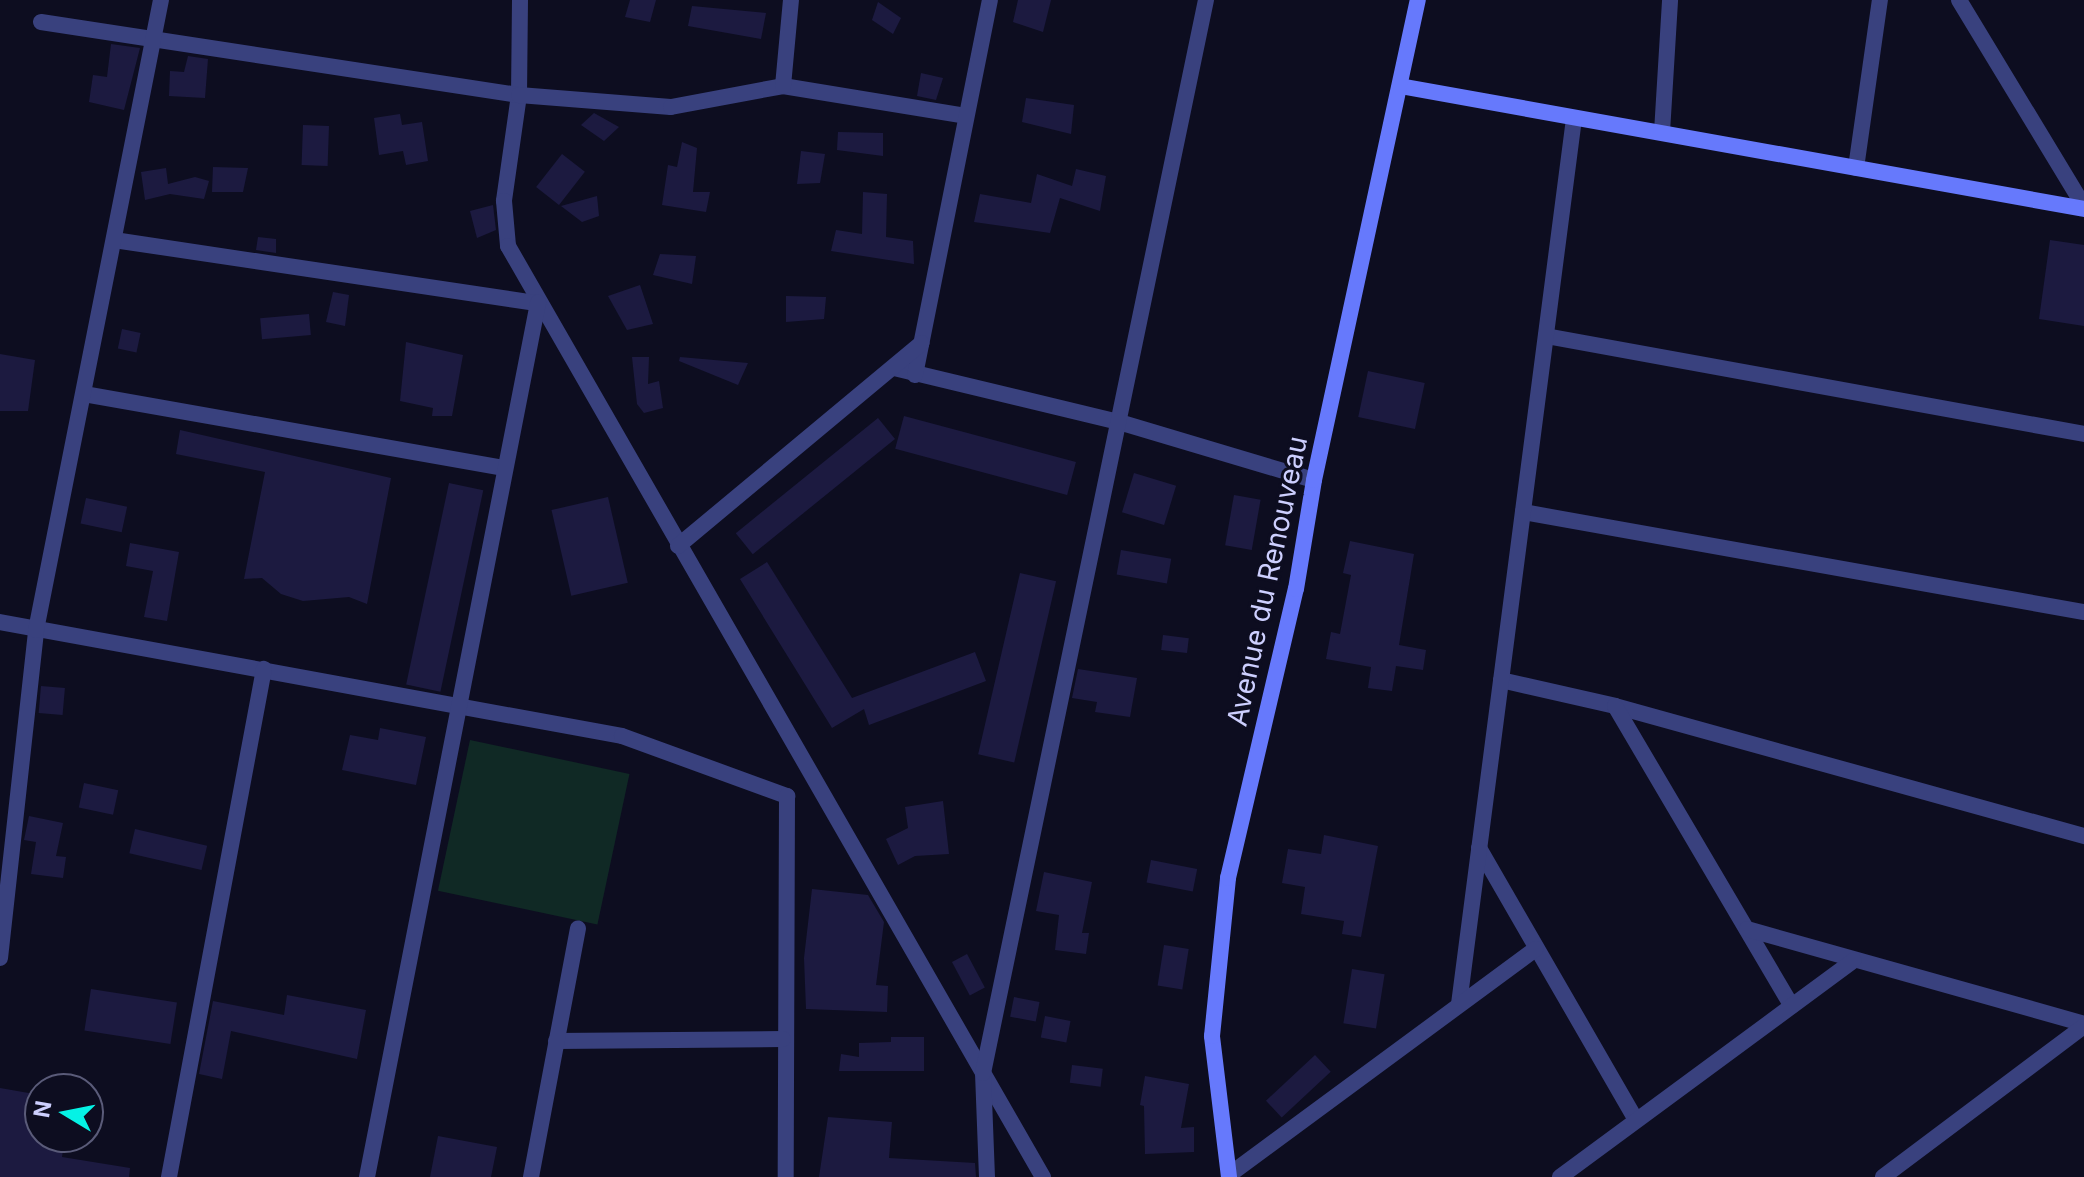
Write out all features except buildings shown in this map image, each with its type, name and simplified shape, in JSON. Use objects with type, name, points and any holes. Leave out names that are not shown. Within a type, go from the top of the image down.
[{"type":"main road","name":"Avenue du Renouveau","points":[[1229,1176],[1212,1036],[1219,937],[1296,589],[1314,480],[1418,0]]},
{"type":"main road","points":[[1400,86],[2084,208]]},
{"type":"street","points":[[0,958],[36,630],[161,0]]},
{"type":"street","points":[[520,0],[519,95],[504,201],[508,246],[1043,1177]]},
{"type":"street","points":[[783,86],[791,0]]},
{"type":"street","points":[[915,375],[990,0]]},
{"type":"street","points":[[987,1177],[983,1073],[1206,0]]},
{"type":"street","points":[[1662,132],[1670,0]]},
{"type":"street","points":[[1856,168],[1880,0]]},
{"type":"street","points":[[1959,0],[2084,208]]},
{"type":"street","points":[[41,22],[519,95],[671,107],[783,86],[966,116]]},
{"type":"street","points":[[1459,1004],[1574,119]]},
{"type":"street","points":[[114,240],[538,303]]},
{"type":"street","points":[[367,1177],[538,303]]},
{"type":"street","points":[[1546,336],[2084,434]]},
{"type":"street","points":[[678,546],[922,343]]},
{"type":"street","points":[[894,368],[1119,422],[1314,480]]},
{"type":"street","points":[[84,394],[505,468]]},
{"type":"street","points":[[1523,512],[2084,612]]},
{"type":"street","points":[[0,622],[622,736],[787,796],[783,1039],[786,1177]]},
{"type":"street","points":[[169,1177],[264,669]]},
{"type":"street","points":[[1501,680],[1615,706],[2084,836]]},
{"type":"street","points":[[1615,706],[1792,1006]]},
{"type":"street","points":[[1479,848],[1636,1120]]},
{"type":"street","points":[[531,1177],[578,928]]},
{"type":"street","points":[[1747,929],[2084,1025]]},
{"type":"street","points":[[1229,1176],[1536,949]]},
{"type":"street","points":[[1560,1177],[1854,960]]},
{"type":"street","points":[[1883,1177],[2084,1025]]},
{"type":"street","points":[[556,1041],[783,1039]]},
{"type":"green space","points":[[470,740],[629,774],[597,925],[438,891]]}]
